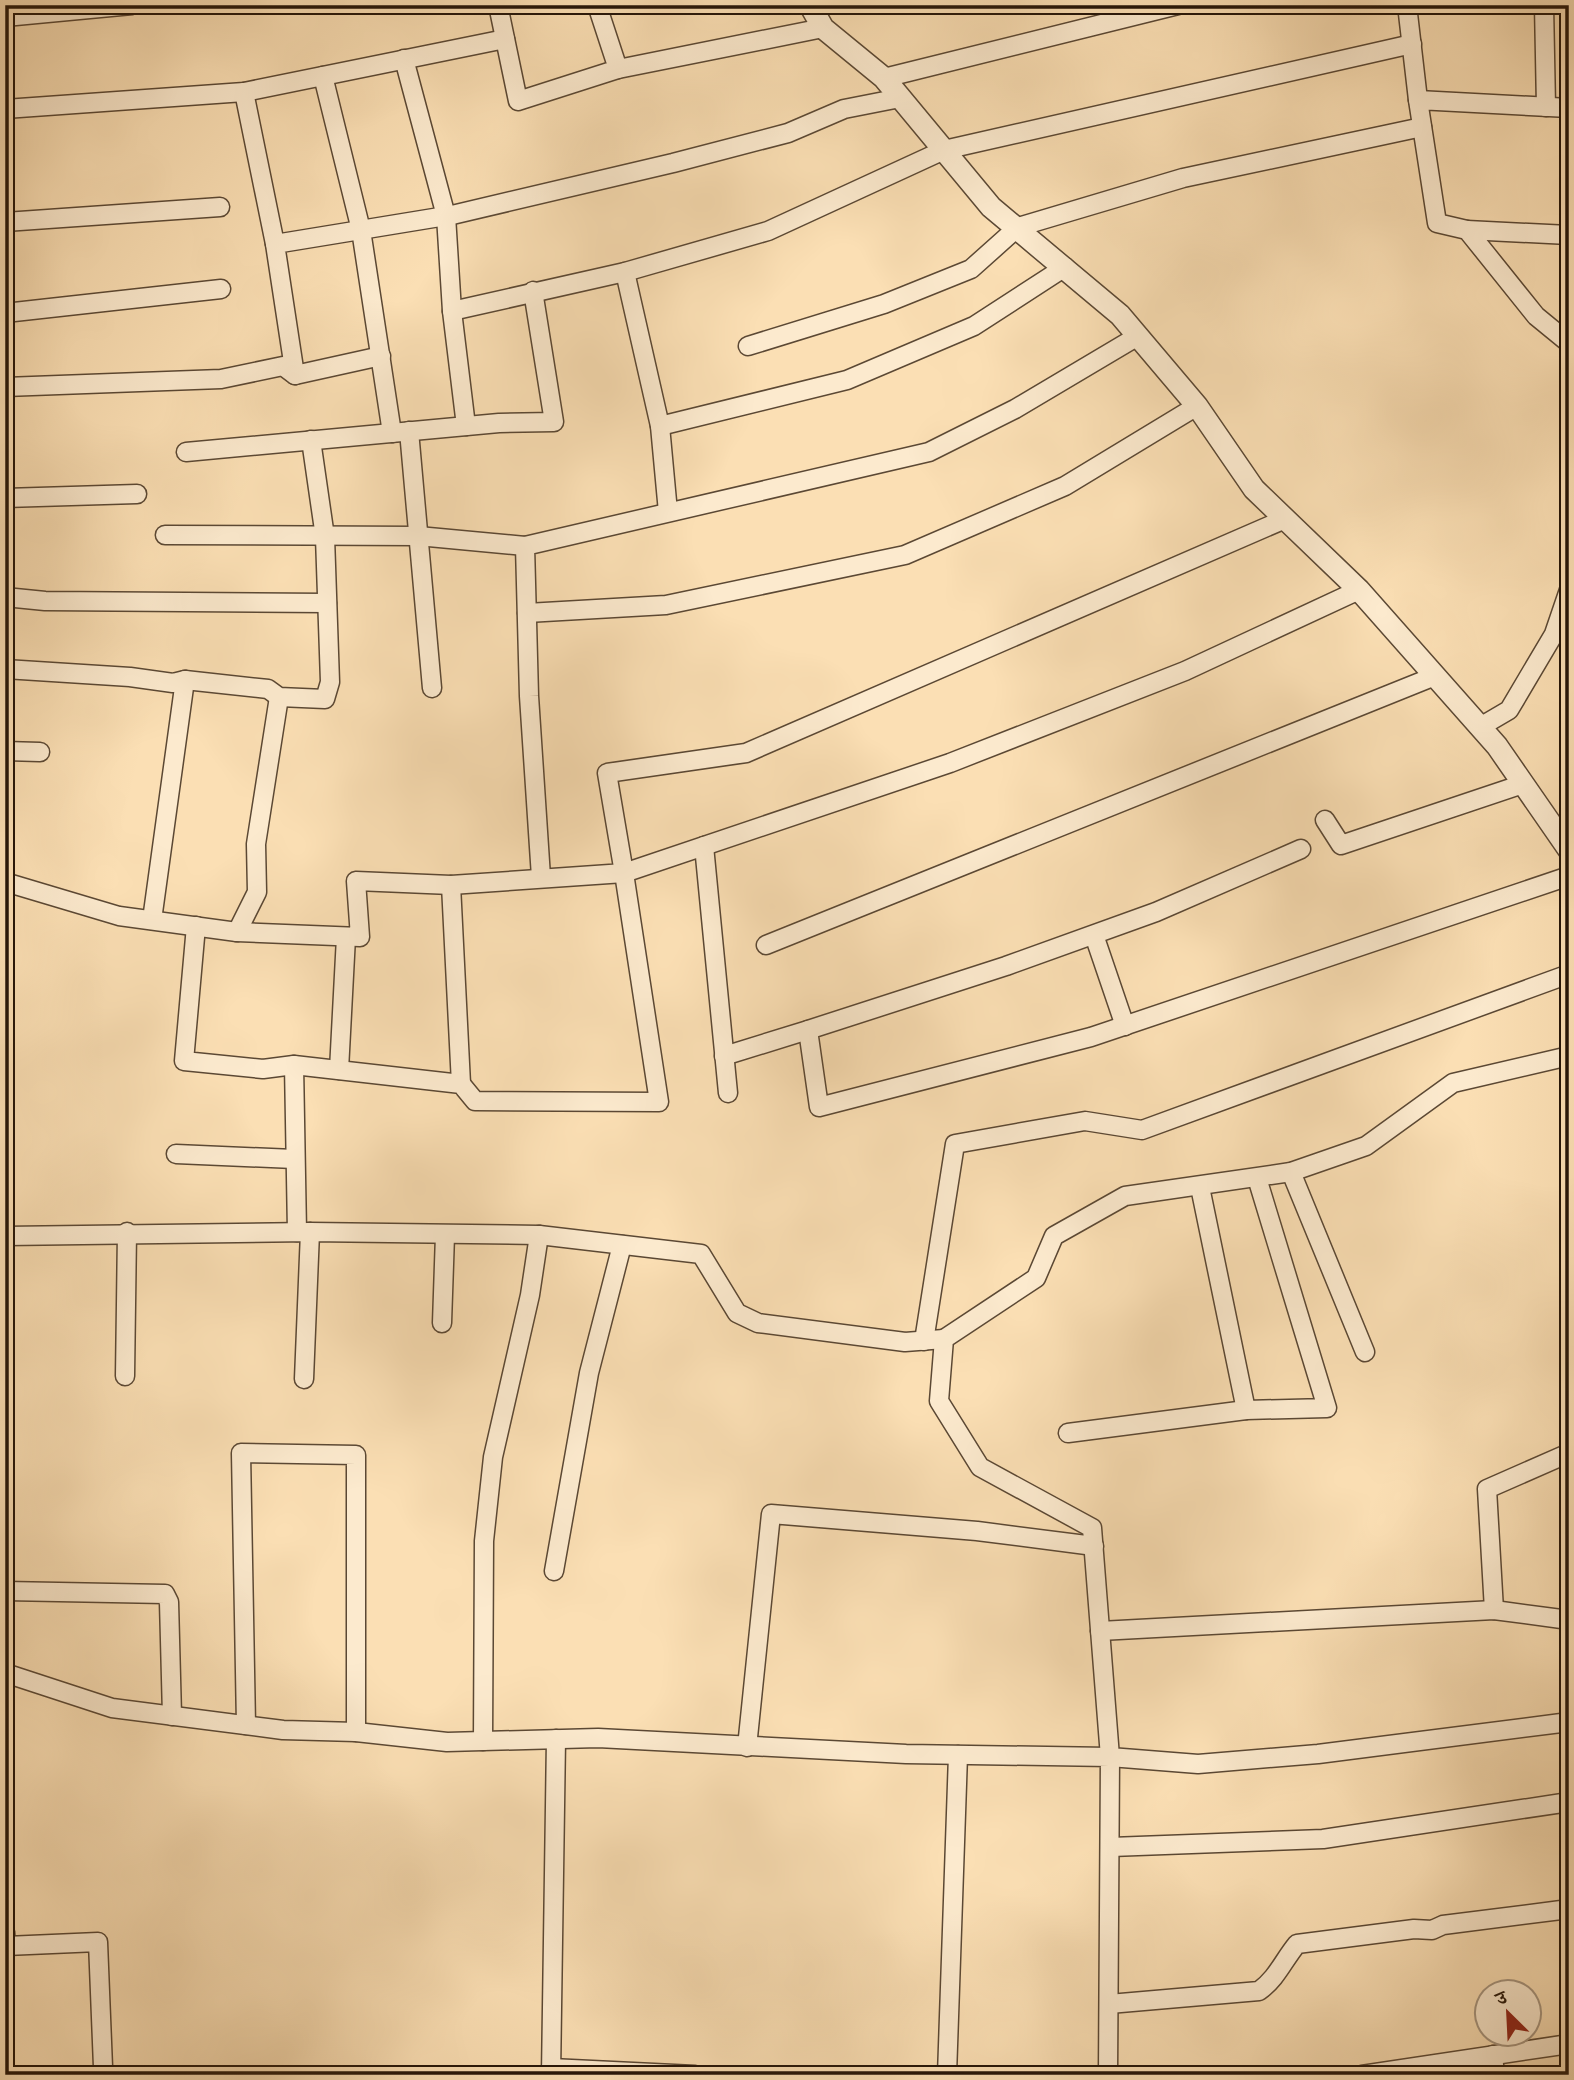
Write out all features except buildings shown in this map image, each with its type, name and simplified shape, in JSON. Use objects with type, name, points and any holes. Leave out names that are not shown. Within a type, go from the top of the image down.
[{"type":"street","points":[[5,17],[132,5]]},
{"type":"street","points":[[498,5],[518,101],[618,69],[823,28]]},
{"type":"street","points":[[597,5],[618,69]]},
{"type":"street","points":[[884,78],[1178,5]]},
{"type":"street","points":[[1407,5],[1437,223],[1467,230],[1569,235]]},
{"type":"street","points":[[1544,5],[1546,107]]},
{"type":"street","points":[[812,6],[823,28],[884,78],[991,206],[1065,267],[1119,315],[1138,336],[1196,406],[1254,489],[1359,590],[1480,727],[1569,850]]},
{"type":"street","points":[[5,109],[244,92],[505,39]]},
{"type":"street","points":[[452,311],[625,272],[768,231],[944,150],[1412,44]]},
{"type":"street","points":[[404,60],[446,216],[452,311],[466,426]]},
{"type":"street","points":[[323,76],[361,230],[381,356],[401,432],[418,536],[432,688]]},
{"type":"street","points":[[244,92],[275,244],[295,374]]},
{"type":"street","points":[[275,244],[446,216],[788,133],[844,109],[900,98]]},
{"type":"street","points":[[1418,100],[1569,108]]},
{"type":"street","points":[[748,346],[884,304],[971,269],[1018,227],[1183,178],[1422,127]]},
{"type":"street","points":[[5,222],[220,206]]},
{"type":"street","points":[[1467,230],[1536,316],[1569,343]]},
{"type":"street","points":[[660,426],[847,380],[974,326],[1065,267]]},
{"type":"street","points":[[625,272],[660,426],[668,512]]},
{"type":"street","points":[[5,313],[221,289]]},
{"type":"street","points":[[186,452],[466,426],[554,422],[533,291]]},
{"type":"street","points":[[165,535],[418,536],[525,545],[929,452],[1015,410],[1138,336]]},
{"type":"street","points":[[5,387],[221,379],[283,366],[295,374],[381,356]]},
{"type":"street","points":[[527,613],[666,605],[905,555],[1065,486],[1196,406]]},
{"type":"street","points":[[5,669],[130,677],[173,683],[185,680],[268,689],[279,697],[325,699],[330,682],[325,537],[311,440]]},
{"type":"street","points":[[5,498],[138,494]]},
{"type":"street","points":[[451,885],[461,1084],[475,1101],[659,1102],[607,773],[746,753],[1285,519]]},
{"type":"street","points":[[525,545],[541,877]]},
{"type":"street","points":[[5,882],[119,916],[237,932],[360,937],[356,881],[451,885],[624,873],[962,758],[1185,671],[1359,590]]},
{"type":"street","points":[[1480,727],[1509,710],[1553,634],[1569,590]]},
{"type":"street","points":[[5,597],[45,601],[327,603]]},
{"type":"street","points":[[766,945],[1435,676]]},
{"type":"street","points":[[152,920],[185,680]]},
{"type":"street","points":[[237,932],[257,892],[256,844],[279,697]]},
{"type":"street","points":[[5,751],[40,752]]},
{"type":"street","points":[[1325,820],[1341,845],[1523,784]]},
{"type":"street","points":[[704,846],[728,1093]]},
{"type":"street","points":[[724,1056],[1094,935],[1156,912],[1301,849]]},
{"type":"street","points":[[808,1030],[818,1107],[1125,1026],[1569,876]]},
{"type":"street","points":[[196,926],[184,1061],[263,1069],[294,1065],[461,1084]]},
{"type":"street","points":[[1094,935],[1125,1026]]},
{"type":"street","points":[[339,1070],[345,937]]},
{"type":"street","points":[[924,1341],[956,1144],[1085,1122],[1142,1130],[1569,974]]},
{"type":"street","points":[[5,1236],[127,1232],[539,1235],[701,1254],[737,1313],[758,1323],[905,1342],[944,1339],[1036,1278],[1054,1236],[1125,1196],[1291,1172],[1366,1146],[1453,1083],[1569,1056]]},
{"type":"street","points":[[294,1065],[294,1159],[303,1232],[304,1379]]},
{"type":"street","points":[[176,1154],[294,1159]]},
{"type":"street","points":[[1291,1172],[1365,1352]]},
{"type":"street","points":[[1068,1433],[1246,1410],[1326,1408],[1256,1178]]},
{"type":"street","points":[[1200,1187],[1246,1410]]},
{"type":"street","points":[[125,1376],[127,1232]]},
{"type":"street","points":[[442,1323],[445,1235]]},
{"type":"street","points":[[483,1741],[484,1541],[492,1469],[530,1295],[539,1235]]},
{"type":"street","points":[[554,1571],[589,1373],[622,1245]]},
{"type":"street","points":[[944,1339],[939,1401],[980,1467],[1092,1528],[1110,1756],[1108,2075]]},
{"type":"street","points":[[246,1725],[241,1453],[356,1455],[356,1732]]},
{"type":"street","points":[[1494,1610],[1487,1489],[1569,1453]]},
{"type":"street","points":[[747,1747],[771,1514],[977,1531],[1094,1546]]},
{"type":"street","points":[[5,1591],[165,1594],[170,1602],[172,1716]]},
{"type":"street","points":[[1100,1631],[1494,1610],[1569,1620]]},
{"type":"street","points":[[5,1673],[112,1708],[246,1725],[447,1741],[598,1738],[958,1755],[1110,1756],[1198,1764],[1318,1754],[1569,1722]]},
{"type":"street","points":[[556,1739],[551,2072],[695,2075]]},
{"type":"street","points":[[947,2075],[958,1755]]},
{"type":"street","points":[[1111,1847],[1323,1839],[1569,1802]]},
{"type":"street","points":[[1109,2004],[1259,1992],[1276,1979],[1284,1959],[1297,1944],[1414,1929],[1432,1930],[1443,1925],[1569,1909]]},
{"type":"street","points":[[5,1932],[6,1946],[98,1942],[103,2067]]},
{"type":"street","points":[[1362,2075],[1569,2044]]},
{"type":"street","points":[[1493,2055],[1495,2075]]}]
